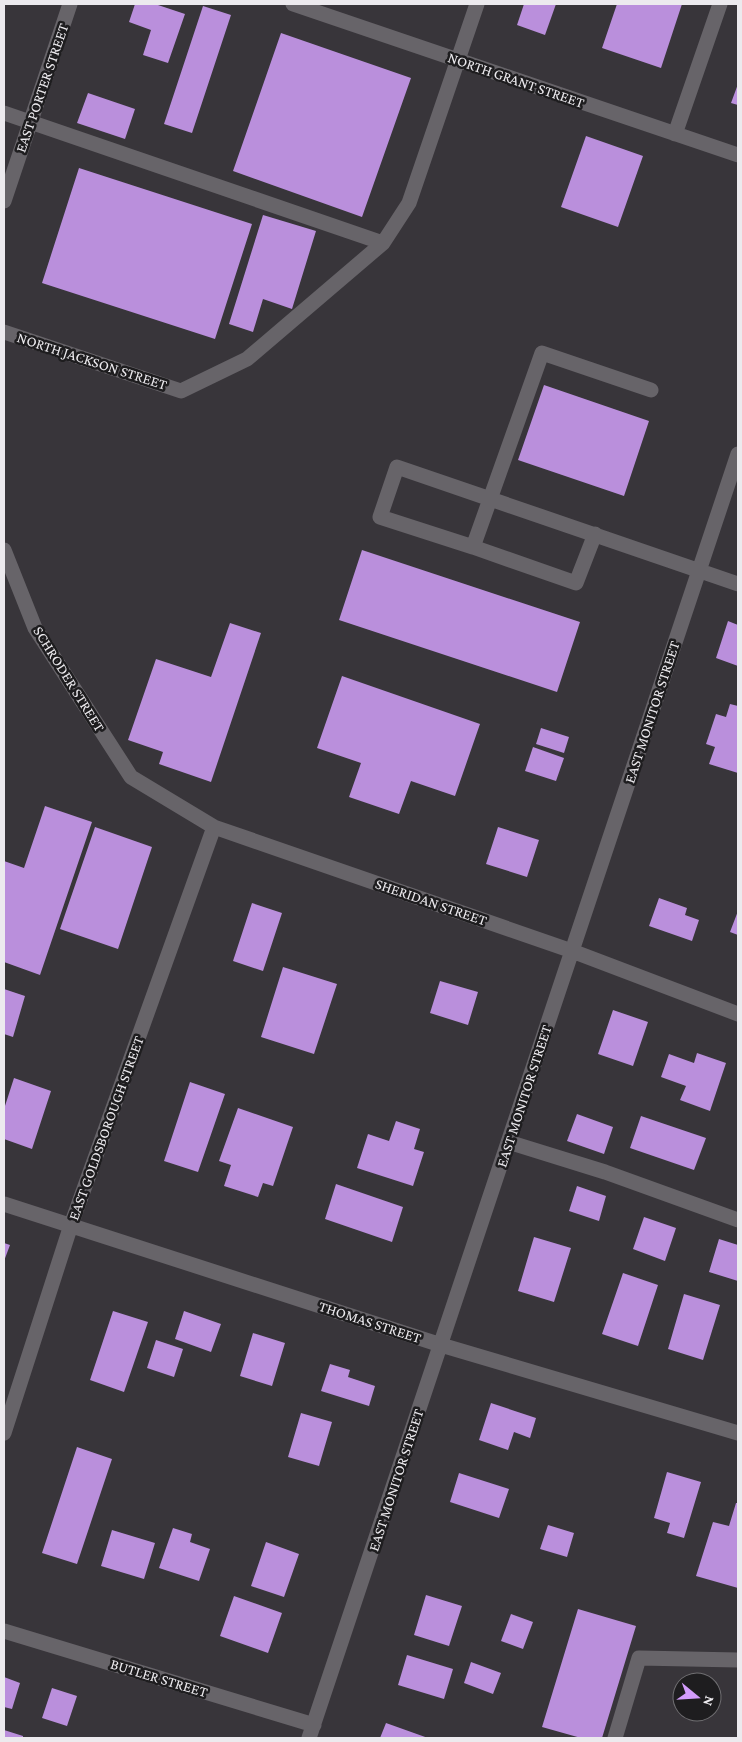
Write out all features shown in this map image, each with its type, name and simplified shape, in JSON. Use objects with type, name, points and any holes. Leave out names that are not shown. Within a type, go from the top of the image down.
[{"type":"street","name":"EAST PORTER STREET","points":[[4,201],[70,4]]},
{"type":"street","name":"NORTH GRANT STREET","points":[[293,4],[738,156]]},
{"type":"street","points":[[4,113],[383,243],[409,203],[477,4]]},
{"type":"street","points":[[675,134],[720,4]]},
{"type":"street","name":"NORTH JACKSON STREET","points":[[4,332],[181,391],[247,359],[383,243]]},
{"type":"street","points":[[473,547],[542,353],[650,390]]},
{"type":"street","name":"EAST MONITOR STREET","points":[[312,1732],[738,454]]},
{"type":"street","points":[[595,534],[576,583],[380,517],[397,467],[491,498],[595,534],[699,570],[738,584]]},
{"type":"street","name":"SCHRODER STREET","points":[[4,550],[35,628],[131,776]]},
{"type":"street","name":"SHERIDAN STREET","points":[[131,776],[214,827],[572,951],[738,1014]]},
{"type":"street","name":"EAST GOLDSBOROUGH STREET","points":[[4,1432],[71,1225],[214,827]]},
{"type":"street","points":[[508,1142],[605,1172],[738,1220]]},
{"type":"street","name":"THOMAS STREET","points":[[4,1204],[441,1345],[738,1432]]},
{"type":"street","name":"BUTLER STREET","points":[[4,1631],[312,1732]]},
{"type":"street","points":[[615,1738],[640,1658],[738,1660]]},
{"type":"building","points":[[135,4],[155,4],[185,14],[168,63],[143,55],[151,30],[129,22]]},
{"type":"building","points":[[524,4],[556,4],[545,35],[517,25]]},
{"type":"building","points":[[617,4],[682,4],[661,68],[602,48]]},
{"type":"building","points":[[203,6],[231,15],[192,133],[164,124]]},
{"type":"building","points":[[281,33],[411,78],[362,217],[233,171]]},
{"type":"building","points":[[738,84],[738,105],[731,103]]},
{"type":"building","points":[[88,93],[135,109],[125,139],[77,123]]},
{"type":"building","points":[[586,136],[643,156],[618,227],[561,207]]},
{"type":"building","points":[[79,168],[252,224],[215,339],[42,283]]},
{"type":"building","points":[[263,215],[316,231],[292,309],[263,299],[253,332],[229,324]]},
{"type":"building","points":[[544,385],[649,421],[624,496],[518,460]]},
{"type":"building","points":[[362,550],[580,622],[557,692],[339,620]]},
{"type":"building","points":[[728,621],[738,625],[738,666],[716,658]]},
{"type":"building","points":[[230,623],[261,633],[211,782],[159,764],[163,752],[128,740],[156,659],[211,677]]},
{"type":"building","points":[[342,676],[480,724],[455,796],[411,781],[399,814],[349,797],[361,763],[317,748]]},
{"type":"building","points":[[730,704],[738,706],[738,773],[709,764],[715,747],[706,744],[716,714],[726,717]]},
{"type":"building","points":[[541,728],[569,737],[564,753],[536,744]]},
{"type":"building","points":[[533,747],[564,758],[556,781],[525,771]]},
{"type":"building","points":[[45,806],[92,822],[40,975],[4,962],[4,861],[24,868]]},
{"type":"building","points":[[95,827],[152,847],[118,949],[60,929]]},
{"type":"building","points":[[498,827],[539,840],[527,877],[486,864]]},
{"type":"building","points":[[659,898],[687,908],[685,915],[699,920],[692,941],[649,926]]},
{"type":"building","points":[[252,903],[282,913],[263,971],[233,961]]},
{"type":"building","points":[[738,911],[738,935],[730,932]]},
{"type":"building","points":[[283,967],[337,984],[314,1054],[261,1037]]},
{"type":"building","points":[[440,981],[478,992],[468,1025],[430,1013]]},
{"type":"building","points":[[4,989],[25,996],[13,1037],[4,1034]]},
{"type":"building","points":[[613,1010],[648,1022],[633,1066],[598,1054]]},
{"type":"building","points":[[697,1053],[726,1063],[710,1111],[680,1100],[686,1086],[661,1077],[669,1054],[694,1063]]},
{"type":"building","points":[[14,1078],[51,1091],[32,1149],[4,1139],[4,1109]]},
{"type":"building","points":[[190,1082],[225,1094],[198,1172],[164,1161]]},
{"type":"building","points":[[238,1108],[293,1127],[273,1186],[263,1183],[258,1197],[224,1186],[231,1165],[219,1161]]},
{"type":"building","points":[[577,1114],[613,1127],[604,1154],[567,1141]]},
{"type":"building","points":[[641,1116],[706,1138],[694,1170],[630,1148]]},
{"type":"building","points":[[396,1121],[420,1129],[414,1149],[424,1152],[413,1186],[357,1168],[368,1134],[389,1141]]},
{"type":"building","points":[[336,1184],[403,1207],[392,1242],[325,1219]]},
{"type":"building","points":[[577,1186],[606,1196],[599,1221],[569,1211]]},
{"type":"building","points":[[644,1217],[676,1228],[665,1261],[633,1249]]},
{"type":"building","points":[[534,1237],[571,1248],[554,1302],[518,1291]]},
{"type":"building","points":[[719,1239],[738,1245],[738,1281],[709,1272]]},
{"type":"building","points":[[4,1243],[10,1245],[4,1261]]},
{"type":"building","points":[[623,1273],[658,1285],[638,1346],[602,1334]]},
{"type":"building","points":[[684,1294],[720,1305],[703,1360],[668,1349]]},
{"type":"building","points":[[113,1311],[148,1322],[124,1392],[90,1380]]},
{"type":"building","points":[[184,1311],[221,1324],[211,1352],[175,1339]]},
{"type":"building","points":[[253,1333],[285,1343],[272,1386],[240,1376]]},
{"type":"building","points":[[156,1340],[183,1349],[174,1377],[147,1368]]},
{"type":"building","points":[[330,1364],[350,1370],[348,1377],[375,1386],[369,1406],[321,1391]]},
{"type":"building","points":[[491,1403],[536,1418],[530,1438],[514,1432],[508,1450],[479,1440]]},
{"type":"building","points":[[301,1413],[332,1422],[319,1466],[288,1457]]},
{"type":"building","points":[[77,1447],[112,1459],[77,1564],[42,1553]]},
{"type":"building","points":[[667,1472],[701,1482],[684,1538],[667,1533],[670,1523],[654,1518]]},
{"type":"building","points":[[459,1473],[509,1489],[499,1518],[450,1502]]},
{"type":"building","points":[[736,1503],[738,1503],[738,1588],[696,1576],[713,1522],[729,1526]]},
{"type":"building","points":[[548,1525],[574,1533],[567,1557],[540,1549]]},
{"type":"building","points":[[173,1528],[192,1534],[190,1542],[210,1549],[199,1581],[159,1568]]},
{"type":"building","points":[[112,1530],[155,1543],[144,1579],[101,1566]]},
{"type":"building","points":[[266,1542],[299,1554],[284,1597],[251,1586]]},
{"type":"building","points":[[426,1595],[462,1606],[449,1646],[414,1635]]},
{"type":"building","points":[[234,1596],[282,1613],[268,1653],[220,1636]]},
{"type":"building","points":[[578,1609],[636,1626],[602,1738],[581,1738],[542,1727]]},
{"type":"building","points":[[511,1614],[533,1622],[523,1649],[501,1641]]},
{"type":"building","points":[[407,1655],[453,1669],[444,1699],[398,1685]]},
{"type":"building","points":[[471,1662],[501,1673],[493,1694],[464,1683]]},
{"type":"building","points":[[4,1677],[20,1683],[12,1709],[4,1707]]},
{"type":"building","points":[[52,1688],[77,1696],[67,1726],[42,1718]]},
{"type":"building","points":[[386,1723],[428,1738],[380,1738]]},
{"type":"building","points":[[4,1730],[23,1736],[23,1738],[4,1738]]}]
